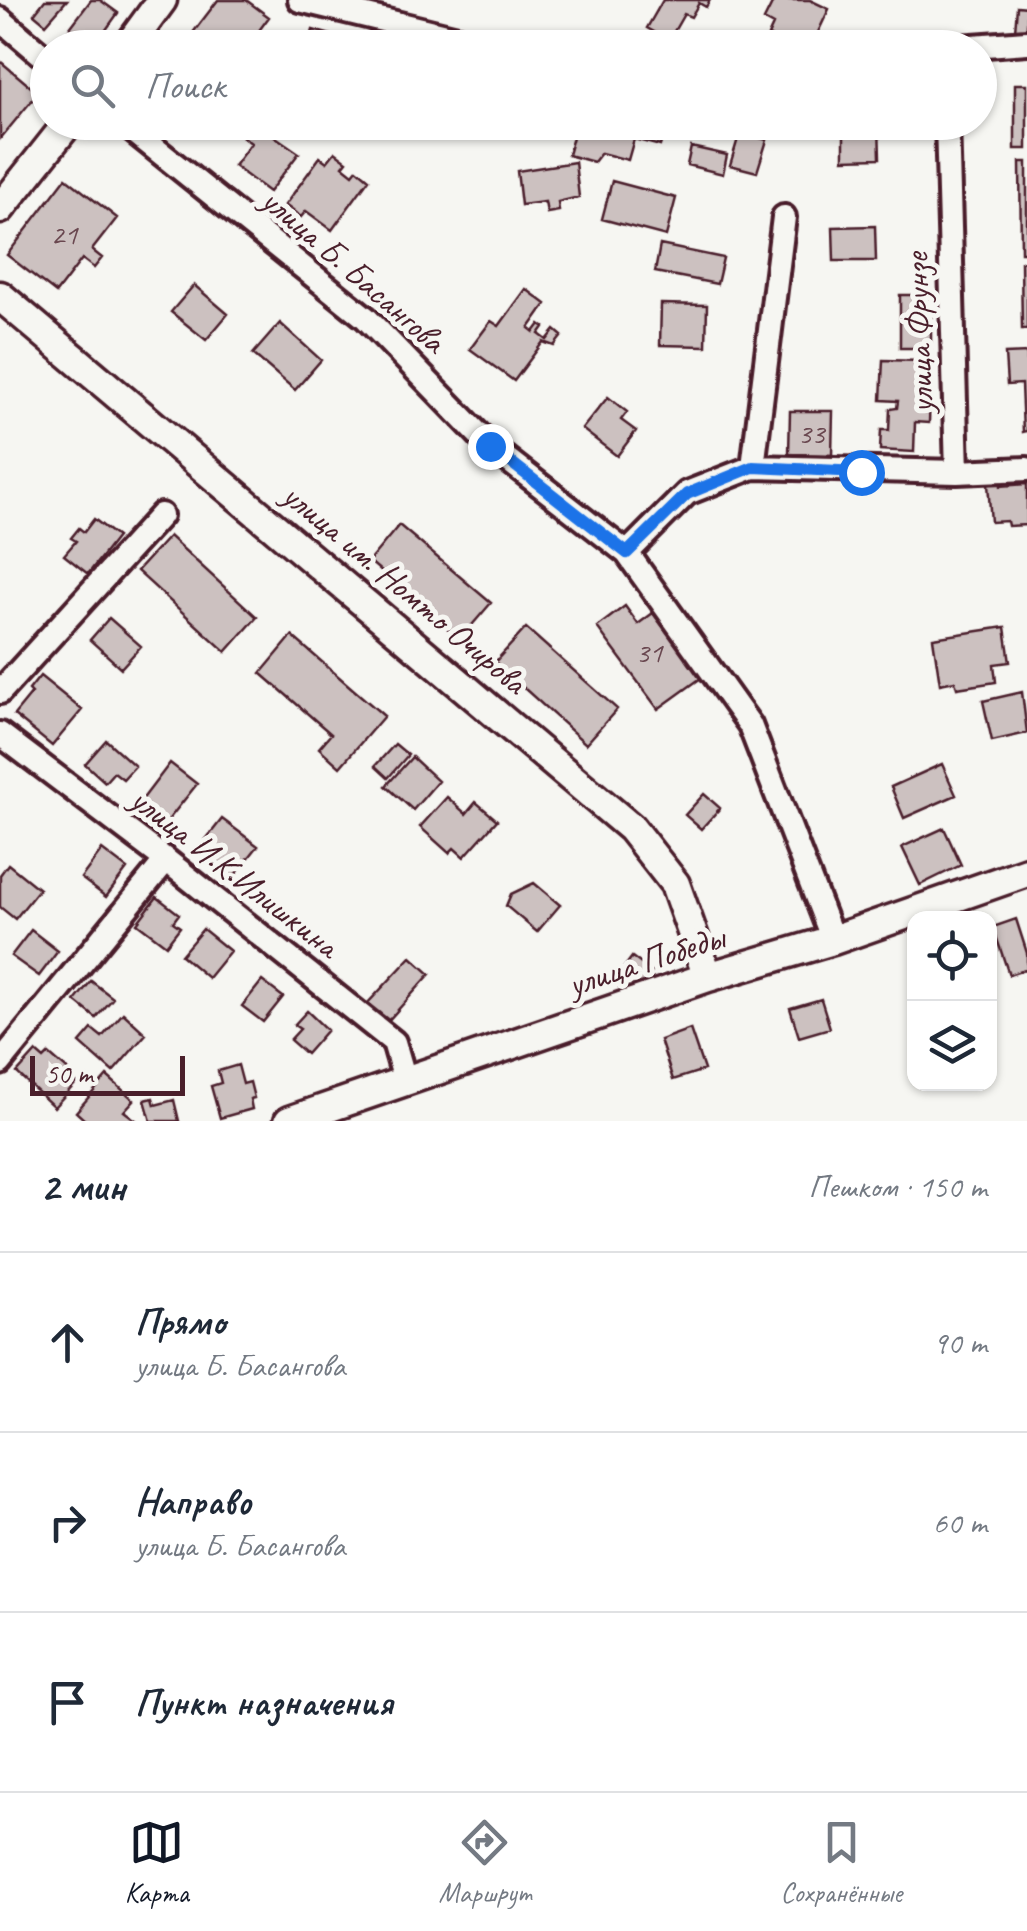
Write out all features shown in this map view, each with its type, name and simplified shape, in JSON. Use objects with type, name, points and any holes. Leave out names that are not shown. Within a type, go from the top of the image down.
[{"type":"street","points":[[140,30],[162,0]]},
{"type":"street","points":[[300,0],[424,30]]},
{"type":"street","points":[[0,20],[30,45]]},
{"type":"street","points":[[997,44],[1027,42]]},
{"type":"street","points":[[0,209],[56,140]]},
{"type":"street","name":"улица Б. Басангова","points":[[144,140],[366,318],[490,446],[627,553],[750,725],[833,940]]},
{"type":"street","name":"улица Фрунзе","points":[[948,140],[958,472]]},
{"type":"street","points":[[753,467],[784,217]]},
{"type":"street","name":"улица им. Номто Очирова","points":[[0,296],[631,828],[675,884],[708,977]]},
{"type":"street","points":[[627,553],[687,494],[753,467],[958,472],[1027,469]]},
{"type":"street","points":[[0,692],[161,515]]},
{"type":"street","name":"улица И.К.Илишкина","points":[[0,734],[394,1042],[406,1080]]},
{"type":"street","points":[[0,1063],[166,860]]},
{"type":"street","name":"улица Победы","points":[[289,1121],[1027,872]]},
{"type":"building","points":[[45,0],[67,0],[46,24],[34,14]]},
{"type":"building","points":[[91,0],[100,0],[118,13],[106,30],[68,30]]},
{"type":"building","points":[[218,0],[246,0],[269,17],[259,30],[195,30]]},
{"type":"building","points":[[663,0],[710,0],[706,7],[699,3],[691,17],[684,14],[675,30],[647,28]]},
{"type":"building","points":[[774,0],[810,0],[829,9],[819,30],[771,30],[773,25],[764,20]]},
{"type":"building","points":[[1017,6],[1027,7],[1027,32],[1015,31]]},
{"type":"building","points":[[0,61],[30,86],[30,103],[0,139]]},
{"type":"building","points":[[1015,84],[1027,84],[1027,149],[1015,149]]},
{"type":"building","points":[[247,140],[280,140],[299,153],[269,192],[234,166],[251,143]]},
{"type":"building","points":[[572,140],[634,140],[628,160],[601,153],[594,162],[568,155]]},
{"type":"building","points":[[638,140],[662,140],[660,146]]},
{"type":"building","points":[[738,140],[767,140],[757,172],[730,165]]},
{"type":"building","points":[[844,140],[879,140],[880,158],[844,159]]},
{"type":"building","points":[[691,147],[727,155],[723,174],[687,165]]},
{"type":"building","points":[[335,152],[347,161],[343,166],[353,174],[357,169],[369,179],[332,230],[306,211],[301,217],[285,205],[320,157],[327,162]]},
{"type":"building","points":[[575,162],[579,197],[558,202],[559,211],[547,213],[545,202],[521,205],[517,171]]},
{"type":"building","points":[[1020,162],[1027,162],[1027,252],[1021,252]]},
{"type":"building","points":[[66,178],[117,218],[92,250],[102,258],[94,268],[82,259],[56,293],[7,255]]},
{"type":"building","points":[[612,181],[676,198],[666,236],[602,219]]},
{"type":"building","points":[[875,226],[876,261],[834,261],[833,227]]},
{"type":"building","points":[[660,245],[723,258],[717,284],[655,272]]},
{"type":"building","points":[[1027,261],[1027,329],[1022,329],[1021,262]]},
{"type":"building","points":[[194,285],[228,314],[206,340],[171,312]]},
{"type":"building","points":[[526,289],[546,304],[529,328],[534,332],[540,324],[544,327],[539,334],[547,340],[555,330],[562,336],[554,346],[543,342],[514,381],[470,349],[491,321],[499,326]]},
{"type":"building","points":[[900,295],[931,295],[931,348],[900,348]]},
{"type":"building","points":[[661,304],[707,305],[706,346],[660,345]]},
{"type":"building","points":[[280,323],[321,360],[295,390],[253,354]]},
{"type":"building","points":[[1027,353],[1027,431],[1023,432],[1021,384],[1007,385],[1005,354]]},
{"type":"building","points":[[883,360],[923,361],[922,389],[930,390],[929,423],[915,422],[914,452],[880,450],[881,430],[889,430],[890,409],[897,408],[898,401],[881,400]]},
{"type":"building","points":[[608,397],[627,412],[621,420],[636,431],[617,456],[582,429]]},
{"type":"building","points":[[790,411],[833,411],[832,455],[789,454]]},
{"type":"building","points":[[988,484],[1027,484],[1027,525],[991,522]]},
{"type":"building","points":[[94,519],[117,537],[88,574],[64,555],[76,541],[71,538],[79,528],[84,532]]},
{"type":"building","points":[[399,525],[491,603],[460,639],[369,561]]},
{"type":"building","points":[[169,536],[257,617],[226,652],[137,571]]},
{"type":"building","points":[[625,606],[638,624],[653,613],[701,678],[658,709],[597,627]]},
{"type":"building","points":[[109,618],[141,646],[121,668],[90,640]]},
{"type":"building","points":[[1005,627],[1010,662],[994,664],[996,682],[957,688],[955,681],[940,684],[933,638]]},
{"type":"building","points":[[526,628],[617,709],[586,744],[495,662]]},
{"type":"building","points":[[292,636],[384,716],[340,767],[319,748],[331,734],[261,673]]},
{"type":"building","points":[[40,676],[82,710],[52,746],[14,715]]},
{"type":"building","points":[[1022,692],[1027,733],[992,741],[983,701]]},
{"type":"building","points":[[106,740],[135,766],[123,779],[114,772],[105,782],[85,764]]},
{"type":"building","points":[[395,744],[408,755],[388,778],[375,766]]},
{"type":"building","points":[[412,757],[438,781],[413,810],[386,786]]},
{"type":"building","points":[[170,763],[197,784],[161,829],[135,809]]},
{"type":"building","points":[[942,764],[956,795],[904,818],[891,787]]},
{"type":"building","points":[[704,794],[720,808],[701,829],[685,815]]},
{"type":"building","points":[[447,797],[466,814],[476,802],[497,820],[464,857],[454,848],[449,853],[420,827]]},
{"type":"building","points":[[222,819],[258,846],[232,879],[196,852]]},
{"type":"building","points":[[944,828],[961,865],[920,885],[902,847]]},
{"type":"building","points":[[102,850],[127,869],[106,897],[81,878]]},
{"type":"building","points":[[8,864],[39,889],[15,919],[0,907],[0,875]]},
{"type":"building","points":[[534,883],[560,905],[537,932],[506,906],[511,894]]},
{"type":"building","points":[[157,897],[179,914],[173,922],[180,927],[166,945],[137,923]]},
{"type":"building","points":[[1016,919],[1027,953],[1027,969],[1009,975],[997,939],[997,926]]},
{"type":"building","points":[[203,929],[230,951],[208,978],[181,955]]},
{"type":"building","points":[[31,930],[58,951],[39,976],[11,956]]},
{"type":"building","points":[[411,957],[430,974],[387,1022],[367,1004]]},
{"type":"building","points":[[632,957],[652,972],[633,997],[613,982]]},
{"type":"building","points":[[91,981],[113,998],[96,1018],[75,1001]]},
{"type":"building","points":[[262,981],[283,997],[263,1022],[242,1006]]},
{"type":"building","points":[[821,999],[830,1028],[799,1037],[790,1008]]},
{"type":"building","points":[[307,1011],[327,1030],[306,1054],[290,1040],[300,1029],[294,1025]]},
{"type":"building","points":[[123,1013],[146,1034],[113,1072],[80,1043],[92,1029],[102,1037]]},
{"type":"building","points":[[690,1029],[704,1070],[673,1080],[660,1040]]},
{"type":"building","points":[[36,1052],[44,1059],[49,1054],[72,1074],[70,1077],[76,1083],[54,1107],[17,1073]]},
{"type":"building","points":[[238,1065],[243,1084],[250,1082],[252,1109],[220,1118],[211,1086],[221,1083],[218,1071]]},
{"type":"building","points":[[107,1076],[134,1100],[124,1111],[137,1121],[86,1121],[76,1112]]},
{"type":"building","points":[[153,1098],[155,1105],[174,1100],[179,1121],[151,1121],[145,1100]]},
{"type":"route","points":[[490,446],[627,553],[687,494],[753,467],[861,472]]}]
